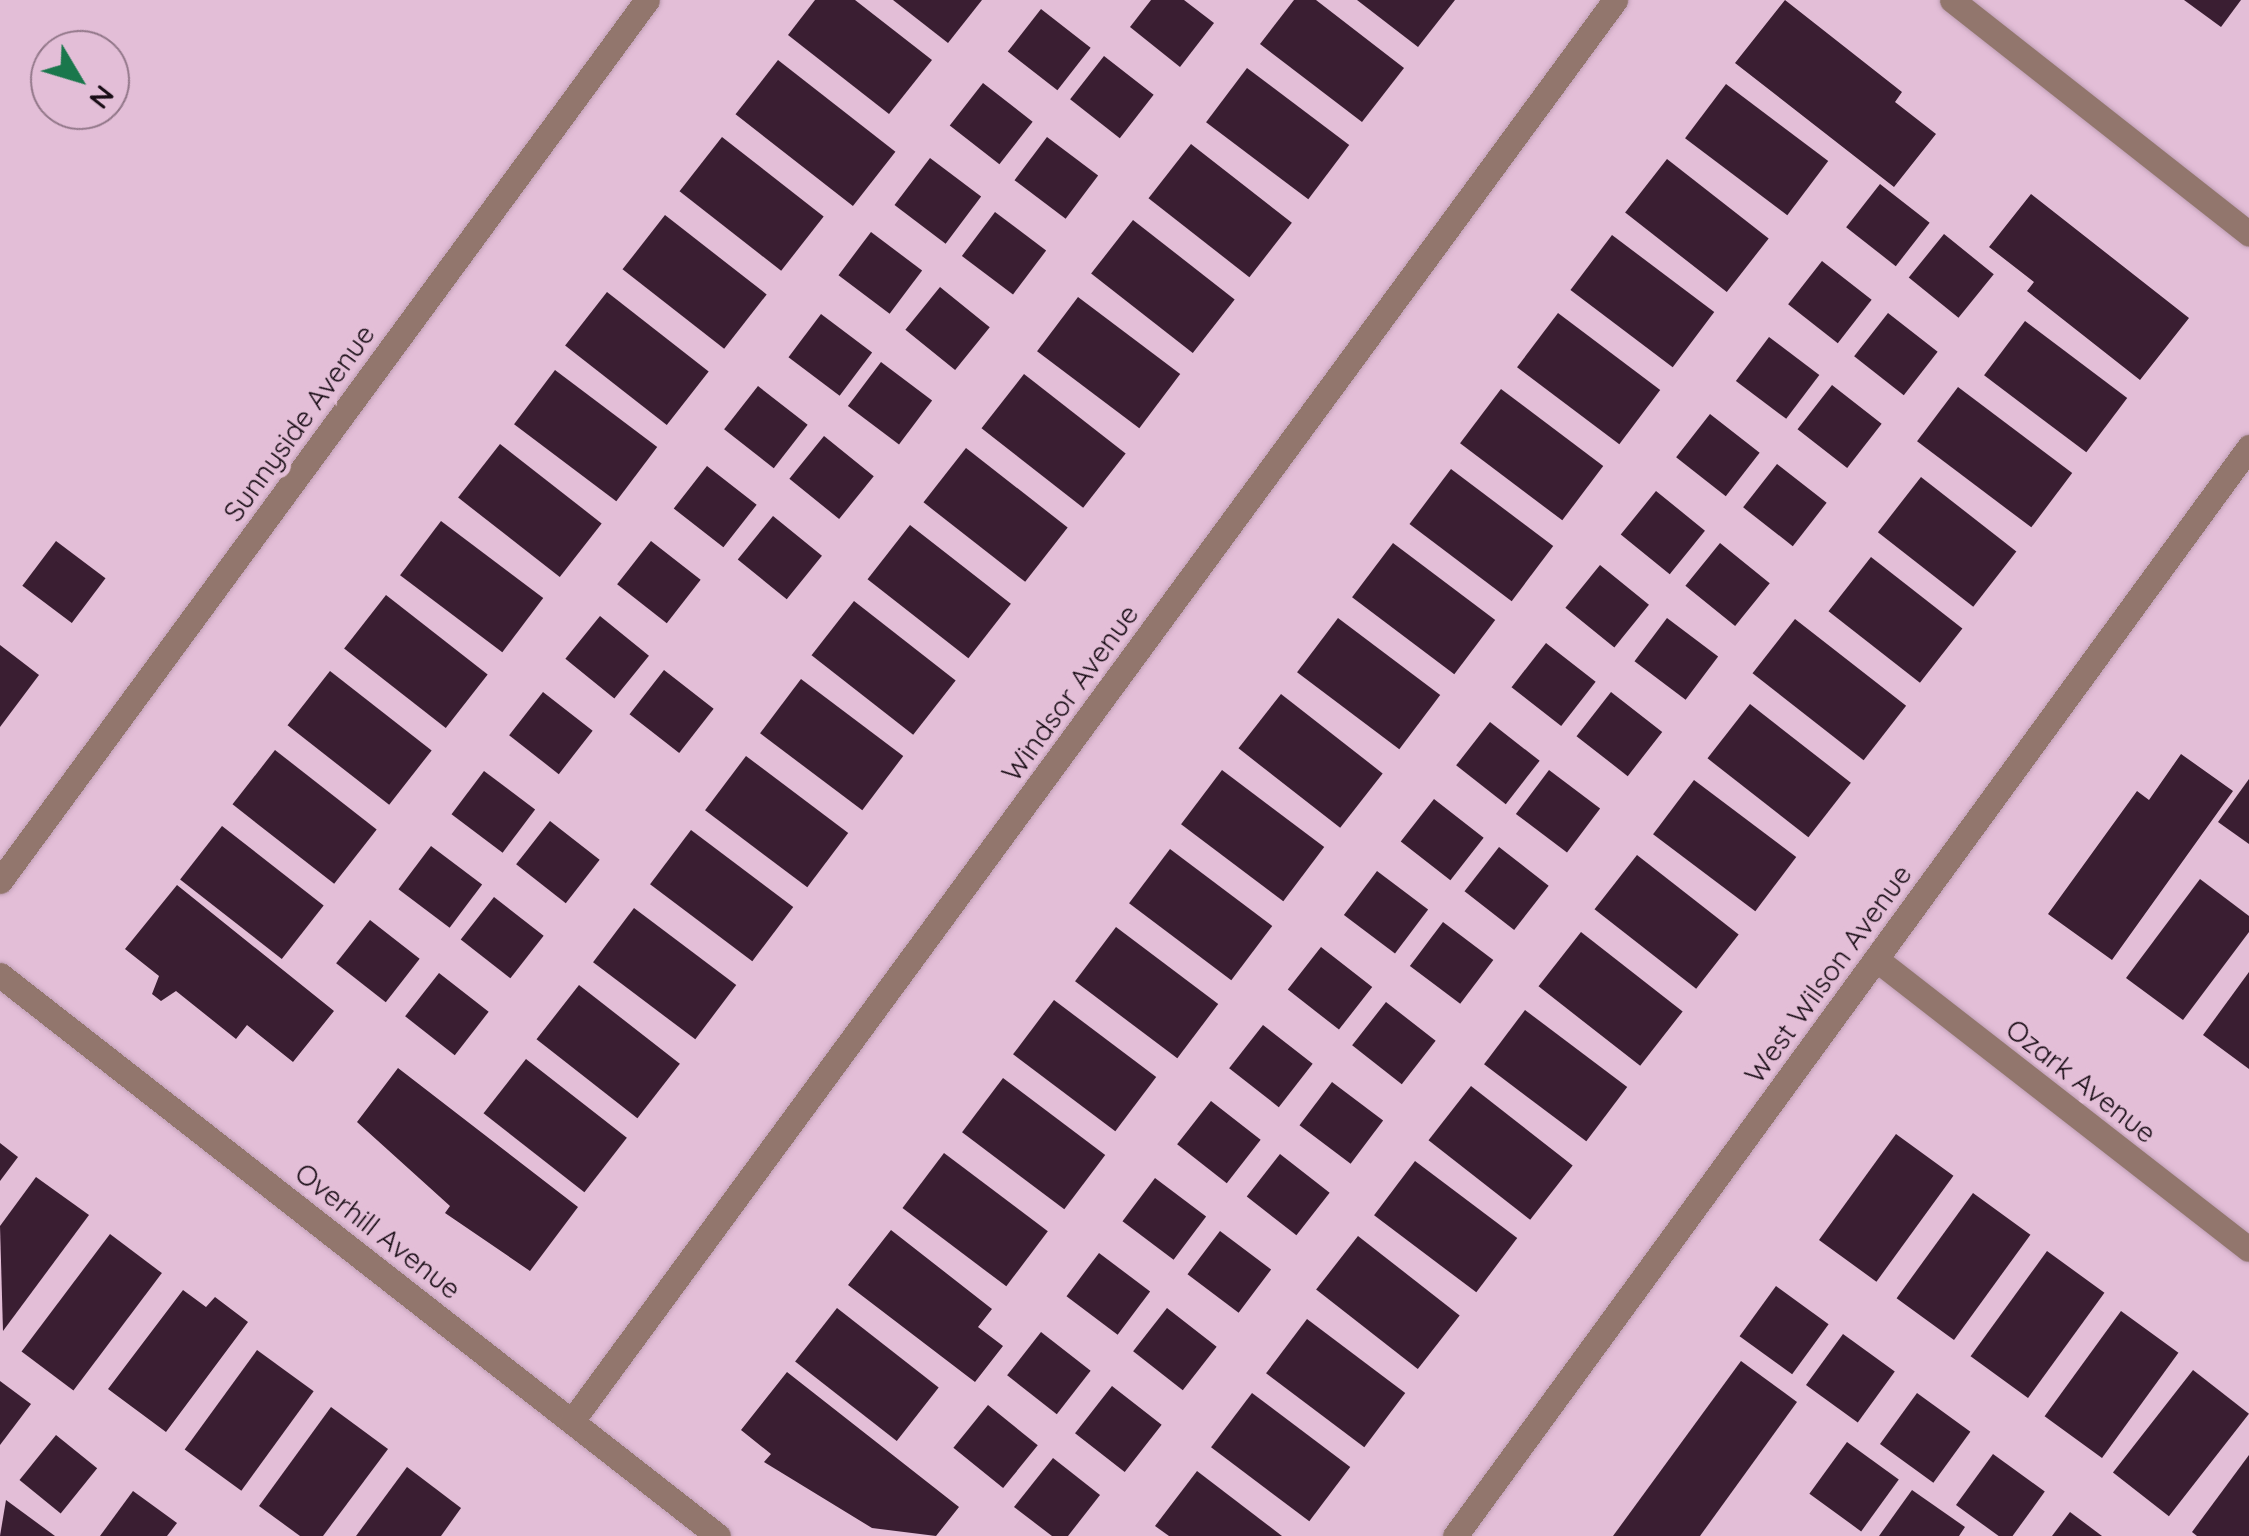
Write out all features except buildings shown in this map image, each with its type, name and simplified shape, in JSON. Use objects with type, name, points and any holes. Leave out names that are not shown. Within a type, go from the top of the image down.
[{"type":"street","name":"Sunnyside Avenue","points":[[0,881],[647,0]]},
{"type":"street","name":"Windsor Avenue","points":[[572,1421],[1615,0]]},
{"type":"street","points":[[1952,0],[2249,234]]},
{"type":"street","name":"West Wilson Avenue","points":[[1456,1536],[2249,447]]},
{"type":"street","name":"Ozark Avenue","points":[[1876,959],[2249,1250]]},
{"type":"street","name":"Overhill Avenue","points":[[0,975],[718,1536]]}]
